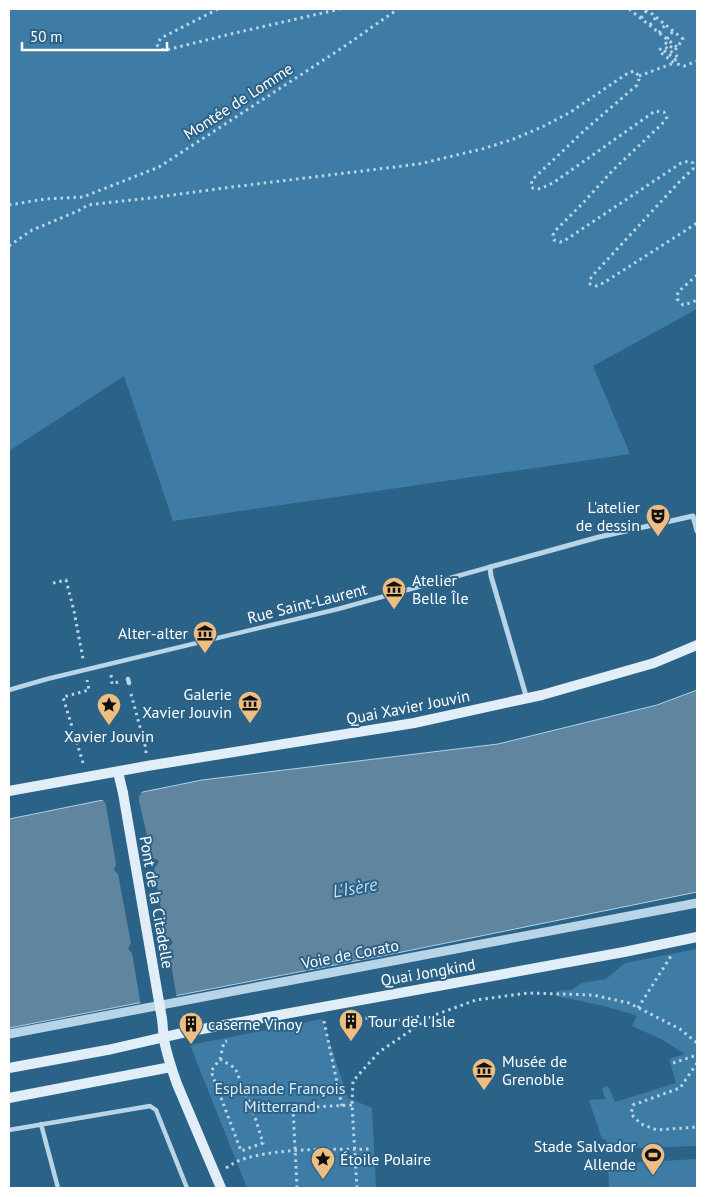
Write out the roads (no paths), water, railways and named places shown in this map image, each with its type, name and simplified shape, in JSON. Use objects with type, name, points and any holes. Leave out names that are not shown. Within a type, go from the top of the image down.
[{"type":"main road","name":"Quai Xavier Jouvin","points":[[9,791],[147,766],[414,723],[527,699],[654,663],[697,645]]},
{"type":"main road","name":"Pont de la Citadelle","points":[[118,772],[164,1037],[171,1067],[221,1188]]},
{"type":"main road","name":"Quai Jongkind","points":[[9,1068],[107,1050],[186,1032],[624,952],[697,936]]},
{"type":"main road","points":[[9,1098],[171,1067]]},
{"type":"street","points":[[695,516],[697,531]]},
{"type":"street","name":"Rue Saint-Laurent","points":[[9,690],[338,609],[599,536],[695,516]]},
{"type":"street","points":[[490,567],[527,699]]},
{"type":"street","name":"Voie de Corato","points":[[9,1034],[697,903]]},
{"type":"street","points":[[9,1130],[150,1106],[156,1110],[186,1188]]},
{"type":"street","points":[[41,1124],[58,1188]]},
{"type":"water","name":"L'Isère","points":[[697,690],[697,892],[402,952],[9,1028],[9,819],[202,780],[498,744],[657,705]]},
{"type":"place","name":"L'atelier de dessin","points":[[658,537]]},
{"type":"place","name":"Atelier Belle Île","points":[[394,610]]},
{"type":"place","name":"Alter-alter","points":[[205,654]]},
{"type":"place","name":"Galerie Xavier Jouvin","points":[[250,724]]},
{"type":"place","name":"Xavier Jouvin","points":[[109,726]]},
{"type":"place","name":"Tour de l'Isle","points":[[351,1042]]},
{"type":"place","name":"caserne Vinoy","points":[[191,1045]]},
{"type":"place","name":"Musée de Grenoble","points":[[484,1091]]},
{"type":"place","name":"Stade Salvador Allende","points":[[653,1176]]},
{"type":"place","name":"Étoile Polaire","points":[[323,1180]]},
{"type":"park label","name":"Esplanade François Mitterrand","points":[[280,1097]]}]
